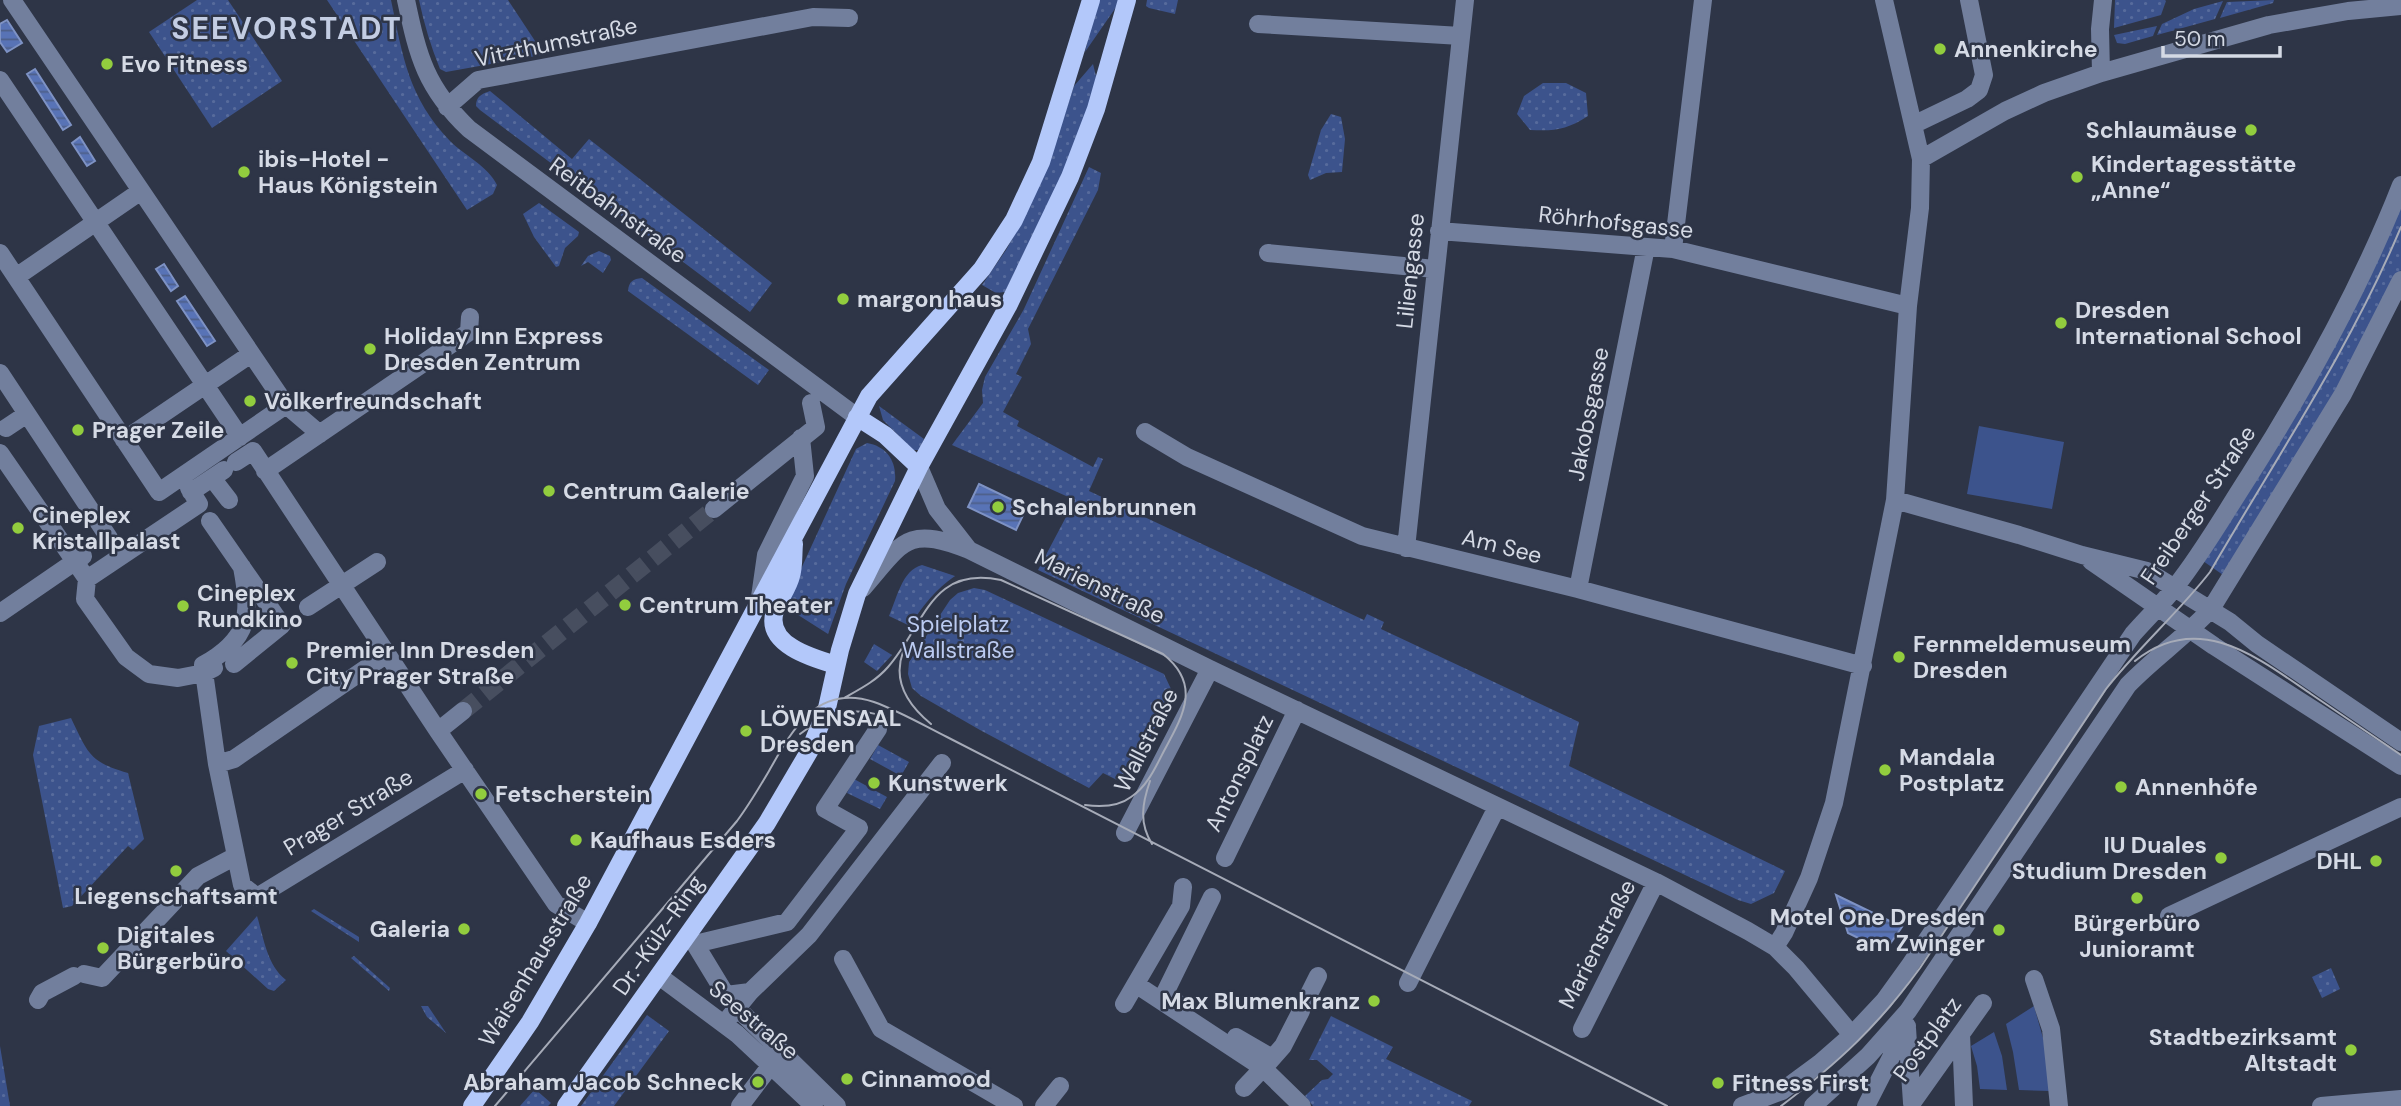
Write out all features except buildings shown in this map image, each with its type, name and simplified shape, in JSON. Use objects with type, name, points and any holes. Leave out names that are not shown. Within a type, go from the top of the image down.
[{"type":"main road","name":"Waisenhausstraße","points":[[472,1106],[530,1022],[588,923],[873,390],[982,269],[1014,220],[1041,162],[1091,0]]},
{"type":"main road","name":"Dr.-Külz-Ring","points":[[566,1106],[766,823],[810,750],[823,718],[857,594],[919,467],[1009,306],[1070,177],[1096,108],[1127,0]]},
{"type":"main road","points":[[857,417],[885,435],[919,467]]},
{"type":"main road","points":[[794,537],[791,577],[775,610],[774,629],[784,641],[802,653],[836,665]]},
{"type":"street","points":[[12,0],[286,405],[320,434]]},
{"type":"street","name":"Reitbahnstraße","points":[[406,0],[414,40],[425,71],[447,107],[484,141],[857,417]]},
{"type":"street","name":"Liliengasse","points":[[1406,548],[1465,0]]},
{"type":"street","points":[[1673,249],[1703,0]]},
{"type":"street","points":[[1775,947],[1809,878],[1834,803],[1895,500],[1908,306],[1920,208],[1922,159],[1884,0]]},
{"type":"street","points":[[1915,124],[1967,99],[1979,90],[1984,75],[1969,0]]},
{"type":"street","points":[[2101,73],[2100,29],[2104,0]]},
{"type":"street","points":[[1922,159],[2005,111],[2101,73],[2269,25],[2348,11],[2401,6]]},
{"type":"street","name":"Vitzthumstraße","points":[[447,107],[478,80],[813,17],[849,18]]},
{"type":"street","points":[[1258,24],[1461,36]]},
{"type":"street","points":[[0,80],[240,437]]},
{"type":"street","name":"Freiberger Straße","points":[[1852,1035],[1884,1001],[1910,965],[2133,634],[2175,587],[2286,418],[2377,245],[2401,184]]},
{"type":"street","points":[[16,277],[141,191]]},
{"type":"street","name":"Röhrhofsgasse","points":[[1439,231],[1673,249],[1908,306]]},
{"type":"street","name":"Jakobsgasse","points":[[1578,590],[1646,247]]},
{"type":"street","points":[[0,253],[159,492],[286,405]]},
{"type":"street","points":[[1268,253],[1435,270]]},
{"type":"street","points":[[1866,1106],[1904,1024],[1935,973],[2128,685],[2211,609],[2343,394],[2401,280]]},
{"type":"street","points":[[265,471],[469,332],[470,317]]},
{"type":"street","points":[[124,440],[251,354]]},
{"type":"street","points":[[0,373],[109,538]]},
{"type":"street","points":[[713,509],[816,427],[811,403]]},
{"type":"street","points":[[6,428],[27,414]]},
{"type":"street","name":"Am See","points":[[1145,432],[1187,457],[1362,536],[1863,666]]},
{"type":"street","points":[[756,607],[766,555],[805,476],[801,438]]},
{"type":"street","points":[[87,579],[198,503],[190,490],[253,451],[556,904],[588,923]]},
{"type":"street","points":[[0,453],[79,559],[87,579],[85,599],[126,657],[149,674],[178,678],[218,672],[241,646],[247,606],[242,567]]},
{"type":"street","name":"Marienstraße","points":[[919,467],[937,509],[969,550]]},
{"type":"street","points":[[224,470],[229,500]]},
{"type":"street","points":[[1895,500],[2082,555],[2136,567],[2211,609],[2257,644],[2401,742]]},
{"type":"street","points":[[211,521],[282,625]]},
{"type":"street","name":"Marienstraße","points":[[857,594],[898,548],[919,537],[942,539],[969,550],[1210,669],[1656,882],[1775,947],[1808,981],[1852,1035]]},
{"type":"street","points":[[2082,555],[2191,630],[2401,766]]},
{"type":"street","points":[[0,613],[79,559]]},
{"type":"street","points":[[218,672],[204,665],[282,625],[377,562]]},
{"type":"street","points":[[217,764],[234,759],[387,654]]},
{"type":"street","name":"Wallstraße","points":[[1125,833],[1210,669]]},
{"type":"street","points":[[38,1000],[42,993],[79,975],[102,978],[198,876],[236,856],[217,764],[218,672]]},
{"type":"street","name":"Antonsplatz","points":[[1225,858],[1297,710]]},
{"type":"street","points":[[438,731],[463,711]]},
{"type":"street","points":[[878,729],[825,809],[859,828],[889,832]]},
{"type":"street","points":[[859,828],[787,922],[695,944],[726,995],[750,992],[809,935],[942,763]]},
{"type":"street","name":"Prager Straße","points":[[236,856],[242,884],[257,897],[465,770]]},
{"type":"street","points":[[1408,983],[1497,807]]},
{"type":"street","points":[[2169,916],[2401,807]]},
{"type":"street","name":"Marienstraße","points":[[1582,1029],[1656,882]]},
{"type":"street","points":[[1124,1004],[1174,932],[1183,887]]},
{"type":"street","points":[[1212,897],[1164,995],[1268,1063],[1302,1106]]},
{"type":"street","points":[[842,959],[881,1029],[1014,1106]]},
{"type":"street","points":[[1244,1088],[1283,1046],[1322,969]]},
{"type":"street","name":"Seestraße","points":[[659,976],[724,1024],[814,1106]]},
{"type":"street","points":[[2034,979],[2051,1029],[2059,1106]]},
{"type":"street","points":[[1137,985],[1268,1063]]},
{"type":"street","name":"Seestraße","points":[[750,992],[733,1013],[837,1106]]},
{"type":"street","name":"Postplatz","points":[[1913,1105],[1983,1003]]},
{"type":"street","points":[[1904,1024],[1868,1056],[1913,1105]]},
{"type":"street","name":"Postplatz","points":[[1904,1024],[1913,1105]]},
{"type":"street","points":[[1961,1034],[1964,1106]]},
{"type":"street","points":[[1742,1106],[1782,1091],[1852,1035]]},
{"type":"street","name":"Postplatz","points":[[1814,1106],[1868,1056]]},
{"type":"street","points":[[740,1106],[771,1065]]},
{"type":"street","points":[[1044,1106],[1060,1086]]},
{"type":"street","points":[[2321,1106],[2401,1098]]},
{"type":"green space","points":[[197,0],[228,0],[282,81],[212,128],[149,32]]},
{"type":"green space","points":[[327,0],[391,0],[404,58],[416,92],[436,125],[450,141],[493,178],[497,185],[493,194],[467,210]]},
{"type":"green space","points":[[419,0],[508,0],[541,50],[541,55],[446,72],[440,69],[437,61]]},
{"type":"green space","points":[[1097,0],[1121,0],[1085,52]]},
{"type":"green space","points":[[1147,0],[1178,0],[1175,14],[1149,8],[1146,6]]},
{"type":"green space","points":[[2115,0],[2166,1],[2161,15],[2114,28]]},
{"type":"green space","points":[[2274,0],[2273,3],[2220,18],[2227,2]]},
{"type":"green space","points":[[2223,1],[2215,19],[2157,35],[2162,24],[2194,9]]},
{"type":"green space","points":[[2157,26],[2153,36],[2125,44],[2117,43],[2114,35]]},
{"type":"green space","points":[[1093,64],[1099,78],[1077,144],[1005,292],[996,293],[982,285],[1026,214],[1049,161],[1074,86]]},
{"type":"green space","points":[[1543,83],[1566,83],[1586,93],[1588,116],[1560,129],[1530,130],[1517,114],[1524,96]]},
{"type":"green space","points":[[490,91],[572,159],[589,139],[772,283],[750,312],[480,110],[476,106],[478,98]]},
{"type":"green space","points":[[1331,114],[1341,117],[1345,139],[1342,172],[1326,173],[1310,180],[1308,175],[1321,130]]},
{"type":"green space","points":[[1089,167],[1101,173],[1098,190],[1028,329],[1031,344],[1016,374],[1022,377],[1003,412],[1019,421],[1017,426],[1093,467],[1098,457],[1103,459],[1089,491],[1364,620],[1367,614],[1384,622],[1381,629],[1579,722],[1569,766],[1785,871],[1774,893],[1751,904],[1738,900],[1038,570],[1075,500],[952,445],[983,403],[985,377],[1024,309]]},
{"type":"green space","points":[[539,203],[579,232],[565,248],[559,266],[556,267],[534,237],[523,214]]},
{"type":"green space","points":[[2401,205],[2401,270],[2376,321],[2226,577],[2203,561]]},
{"type":"green space","points":[[599,251],[610,256],[611,260],[603,273],[588,262],[581,266],[588,256]]},
{"type":"green space","points":[[642,278],[769,370],[758,385],[628,291],[632,281]]},
{"type":"green space","points":[[879,406],[924,439],[919,450],[913,450],[883,420]]},
{"type":"green space","points":[[1979,426],[2064,442],[2052,509],[1967,494]]},
{"type":"green space","points":[[867,443],[880,447],[889,456],[894,467],[895,481],[846,584],[828,634],[784,606],[856,449]]},
{"type":"green space","points":[[922,565],[955,576],[930,598],[910,626],[889,616],[905,579],[915,568]]},
{"type":"green space","name":"Spielplatz Wallstraße","points":[[974,588],[985,590],[1164,674],[1171,689],[1169,698],[1127,785],[1103,773],[1089,788],[980,730],[912,688],[908,674],[909,662],[950,600],[958,593]]},
{"type":"green space","points":[[874,644],[892,655],[877,671],[864,662]]},
{"type":"green space","points":[[71,718],[86,748],[97,760],[128,773],[144,839],[133,850],[128,846],[72,906],[63,908],[33,755],[39,726]]},
{"type":"green space","points":[[878,745],[909,762],[901,776],[870,759]]},
{"type":"green space","points":[[854,779],[887,797],[880,809],[847,793]]},
{"type":"green space","points":[[314,909],[359,937],[359,942],[311,911]]},
{"type":"green space","points":[[257,916],[270,959],[286,980],[274,991],[268,989],[226,951]]},
{"type":"green space","points":[[354,956],[390,988],[389,991],[351,958]]},
{"type":"green space","points":[[2331,968],[2340,989],[2322,998],[2312,977]]},
{"type":"green space","points":[[421,1006],[428,1006],[446,1033],[427,1017]]},
{"type":"green space","points":[[2034,1006],[2045,1045],[2051,1091],[2019,1090],[2006,1024]]},
{"type":"green space","points":[[647,1015],[669,1031],[614,1106],[581,1106]]},
{"type":"green space","points":[[1331,1016],[1393,1047],[1386,1059],[1472,1101],[1469,1106],[1313,1106],[1305,1096],[1333,1074],[1317,1060],[1309,1060]]},
{"type":"green space","points":[[1994,1032],[2002,1056],[2007,1090],[1980,1089],[1971,1046]]},
{"type":"green space","points":[[0,1046],[10,1106],[0,1106]]},
{"type":"green space","points":[[535,1089],[551,1103],[548,1106],[520,1106]]},
{"type":"shaded area","points":[[7,20],[22,43],[7,52],[0,42],[0,24]]},
{"type":"shaded area","points":[[35,69],[71,125],[63,130],[27,74]]},
{"type":"shaded area","points":[[80,137],[95,161],[87,166],[72,143]]},
{"type":"shaded area","points":[[164,264],[178,286],[171,291],[156,269]]},
{"type":"shaded area","points":[[185,296],[215,341],[207,346],[177,301]]},
{"type":"shaded area","name":"Schalenbrunnen","points":[[979,484],[1027,507],[1016,530],[968,507]]},
{"type":"shaded area","points":[[1836,895],[1902,927],[1885,951],[1848,933]]},
{"type":"tunnel","points":[[463,711],[714,509]]},
{"type":"tram line","points":[[1781,1106],[1856,1043],[1889,1008],[1920,968],[2106,689],[2210,572],[2336,360],[2401,227]]},
{"type":"tram line","points":[[844,698],[873,681],[888,667],[921,617],[944,590],[959,581],[977,578],[1001,580],[1163,654],[1175,665],[1182,677],[1185,688],[1183,711],[1147,781],[1137,792],[1120,803],[1085,805]]},
{"type":"tram line","points":[[2135,661],[2158,646],[2181,639],[2204,639],[2226,644],[2270,666],[2401,755]]},
{"type":"tram line","points":[[903,652],[900,663],[901,683],[910,701],[931,724]]},
{"type":"tram line","points":[[495,1106],[737,821],[797,726],[822,705],[837,699],[854,698],[874,702],[911,718],[1667,1106]]},
{"type":"tram line","points":[[800,734],[832,716],[855,711],[890,720]]},
{"type":"tram line","points":[[1150,781],[1143,813],[1145,829],[1152,844]]},
{"type":"place","name":"Annenkirche","points":[[1940,49]]},
{"type":"place","name":"Evo Fitness","points":[[107,64]]},
{"type":"place","name":"Schlaumäuse","points":[[2251,130]]},
{"type":"place","name":"ibis-Hotel - Haus Königstein","points":[[244,172]]},
{"type":"place","name":"Kindertagesstätte „Anne“","points":[[2077,177]]},
{"type":"place","name":"margon haus","points":[[843,299]]},
{"type":"place","name":"Dresden International School","points":[[2061,323]]},
{"type":"place","name":"Holiday Inn Express Dresden Zentrum","points":[[370,349]]},
{"type":"place","name":"Völkerfreundschaft","points":[[250,401]]},
{"type":"place","name":"Prager Zeile","points":[[78,430]]},
{"type":"place","name":"Centrum Galerie","points":[[549,491]]},
{"type":"place","name":"Schalenbrunnen","points":[[998,507]]},
{"type":"place","name":"Cineplex Kristallpalast","points":[[18,528]]},
{"type":"place","name":"Centrum Theater","points":[[625,605]]},
{"type":"place","name":"Cineplex Rundkino","points":[[183,606]]},
{"type":"place","name":"Fernmeldemuseum Dresden","points":[[1899,657]]},
{"type":"place","name":"Premier Inn Dresden City Prager Straße","points":[[292,663]]},
{"type":"place","name":"LÖWENSAAL Dresden","points":[[746,731]]},
{"type":"place","name":"Mandala Postplatz","points":[[1885,770]]},
{"type":"place","name":"Kunstwerk","points":[[874,783]]},
{"type":"place","name":"Annenhöfe","points":[[2121,787]]},
{"type":"place","name":"Fetscherstein","points":[[481,794]]},
{"type":"place","name":"Kaufhaus Esders","points":[[576,840]]},
{"type":"place","name":"IU Duales Studium Dresden","points":[[2221,858]]},
{"type":"place","name":"DHL","points":[[2376,861]]},
{"type":"place","name":"Liegenschaftsamt","points":[[176,871]]},
{"type":"place","name":"Bürgerbüro Junioramt","points":[[2137,898]]},
{"type":"place","name":"Galeria","points":[[464,929]]},
{"type":"place","name":"Motel One Dresden am Zwinger","points":[[1999,930]]},
{"type":"place","name":"Digitales Bürgerbüro","points":[[103,948]]},
{"type":"place","name":"Max Blumenkranz","points":[[1374,1001]]},
{"type":"place","name":"Stadtbezirksamt Altstadt","points":[[2351,1050]]},
{"type":"place","name":"Cinnamood","points":[[847,1079]]},
{"type":"place","name":"Abraham Jacob Schneck","points":[[758,1082]]},
{"type":"place","name":"Fitness First","points":[[1718,1083]]},
{"type":"district","name":"SEEVORSTADT","points":[[287,28]]}]
